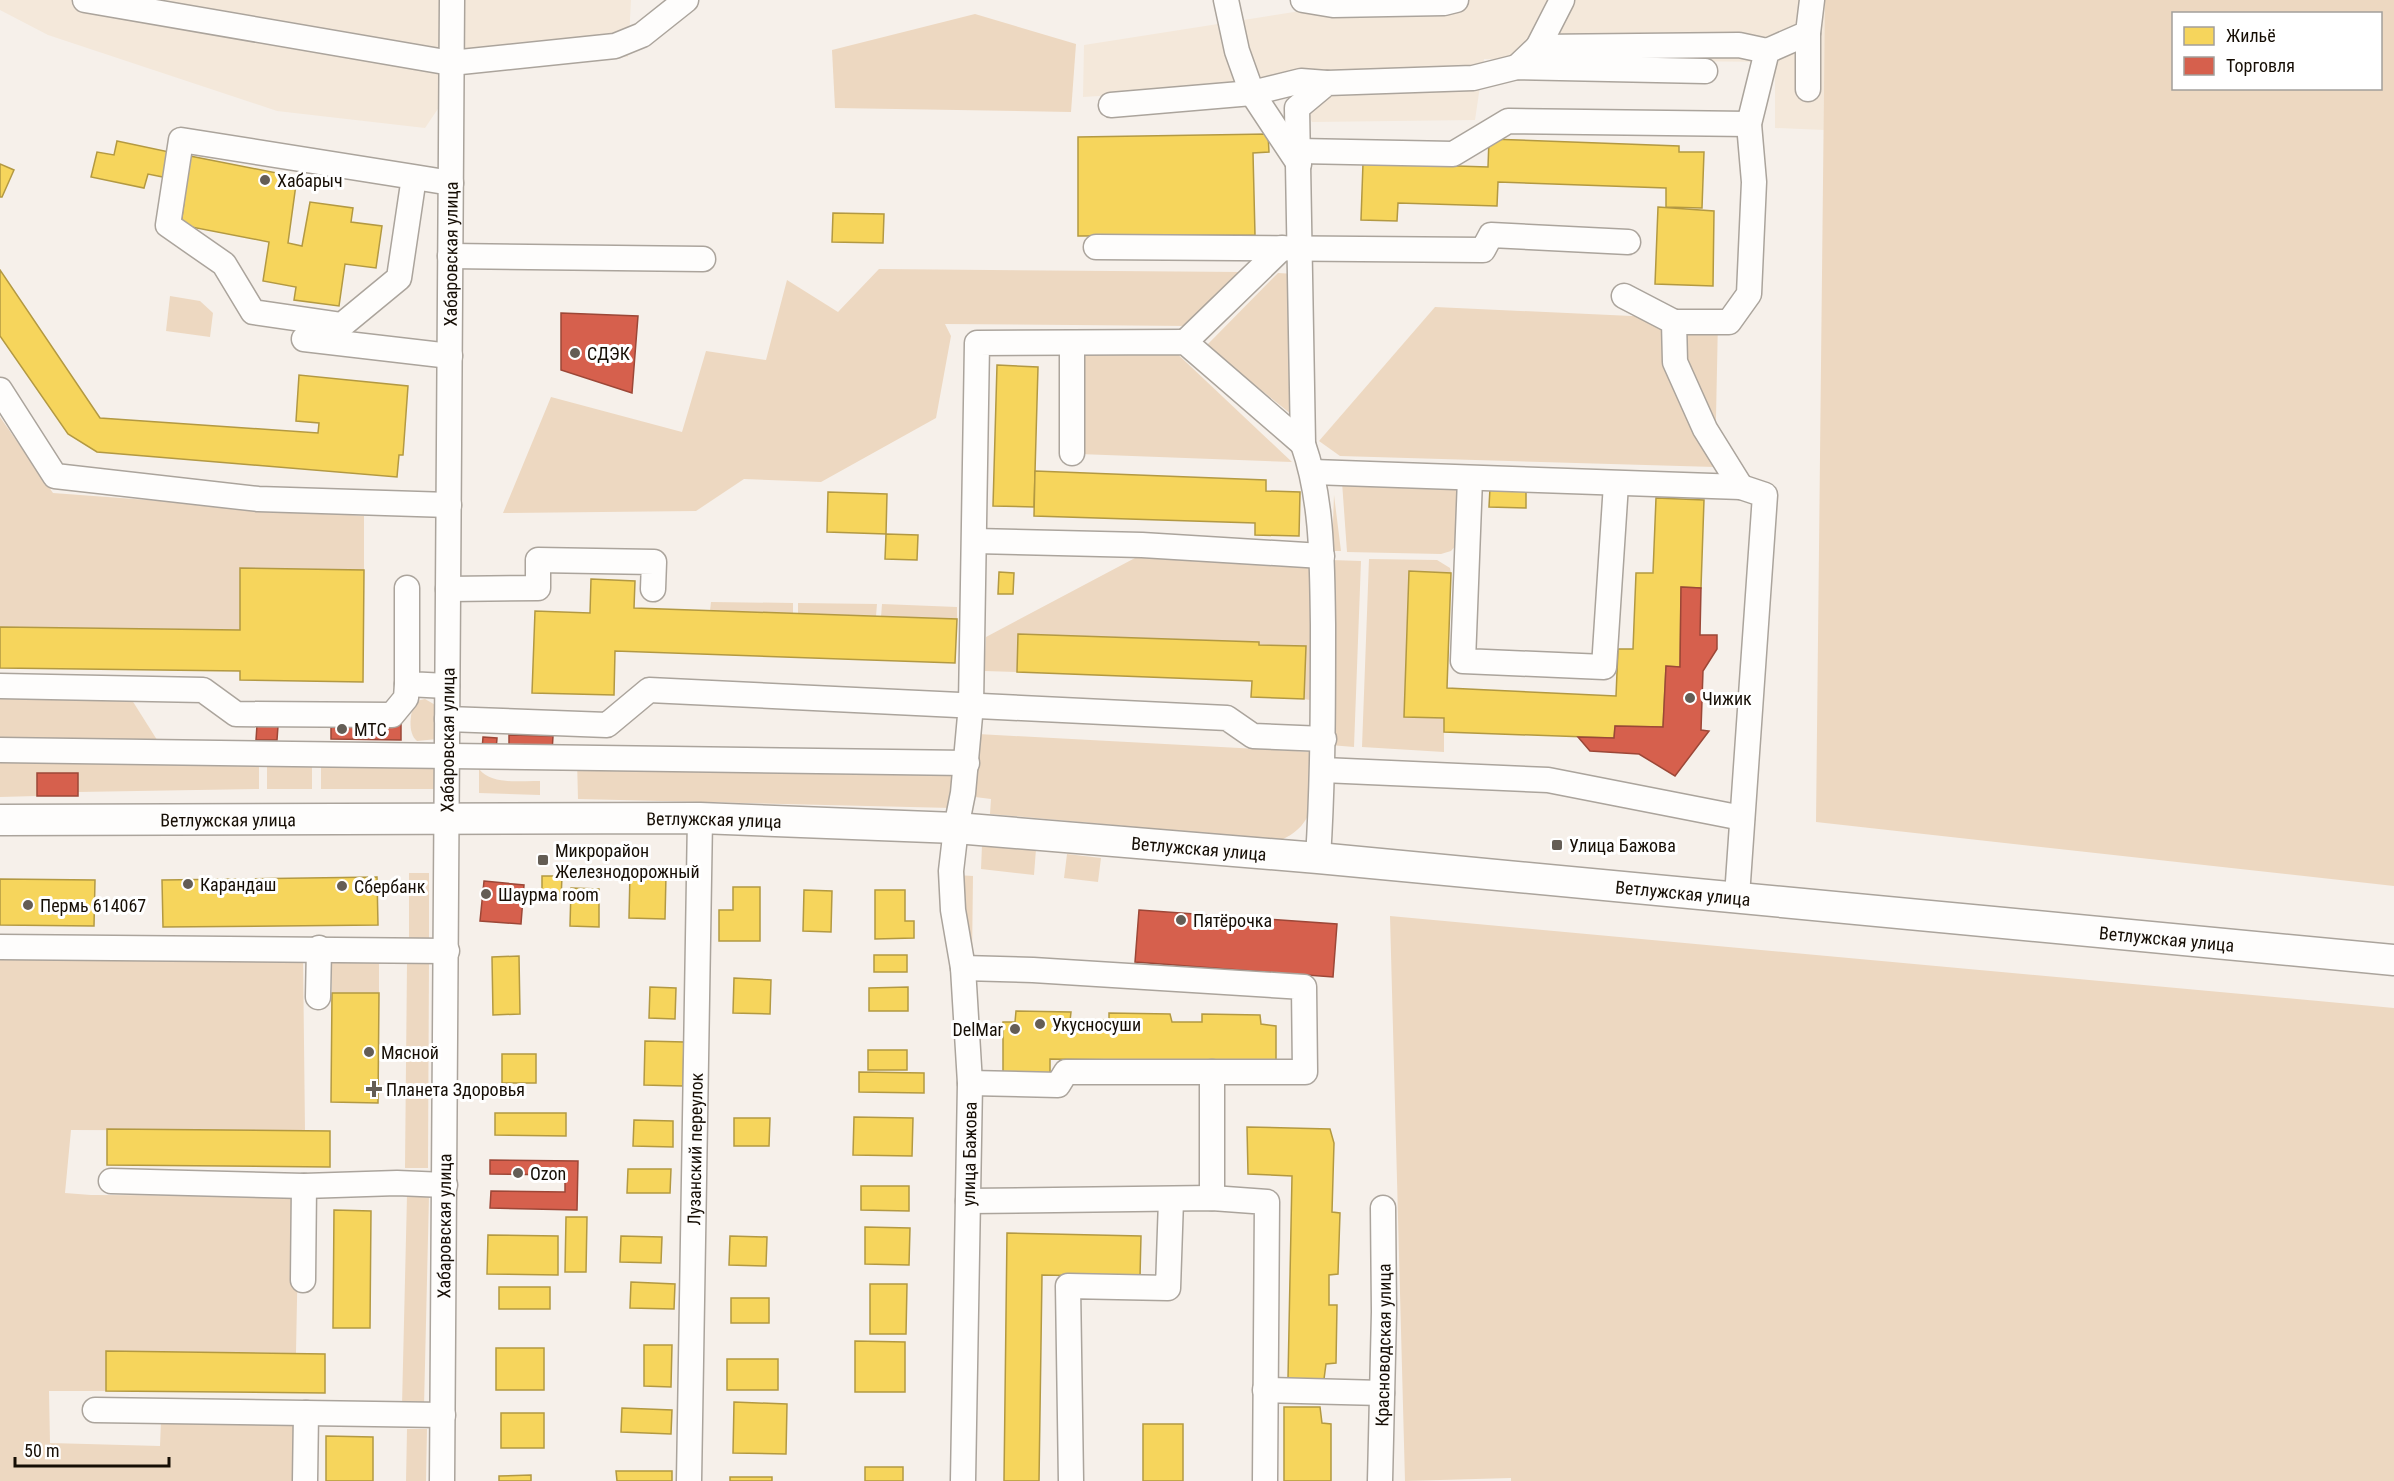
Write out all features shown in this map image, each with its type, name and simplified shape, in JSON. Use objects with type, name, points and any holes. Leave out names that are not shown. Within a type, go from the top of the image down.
[{"type":"main road","name":"Ветлужская улица","points":[[0,820],[700,818],[956,828],[1737,896],[2394,960]]},
{"type":"street","points":[[85,0],[451,63],[615,46],[642,35],[686,0]]},
{"type":"street","name":"Хабаровская улица","points":[[442,1481],[452,0]]},
{"type":"street","points":[[1226,0],[1237,51],[1252,93],[1299,158]]},
{"type":"street","points":[[1303,0],[1333,5],[1444,3],[1456,0]]},
{"type":"street","points":[[1516,67],[1538,47],[1562,0]]},
{"type":"street","points":[[1808,88],[1808,33],[1812,0]]},
{"type":"street","points":[[1538,47],[1739,45],[1767,51],[1808,33]]},
{"type":"street","points":[[1624,296],[1674,322],[1729,322],[1749,294],[1754,182],[1749,124],[1767,51]]},
{"type":"street","points":[[1111,105],[1252,93],[1301,81],[1327,83],[1473,78],[1516,67],[1705,71]]},
{"type":"street","points":[[1318,858],[1324,739],[1322,556],[1313,472],[1303,444],[1292,247],[1299,158],[1297,108],[1327,83]]},
{"type":"street","points":[[1299,158],[1453,154],[1508,121],[1749,124]]},
{"type":"street","points":[[414,177],[399,278],[342,325],[253,312],[224,264],[168,225],[182,140],[414,177],[451,183]]},
{"type":"street","points":[[1096,247],[1483,250],[1491,235],[1628,242]]},
{"type":"street","points":[[1072,453],[1072,343],[1185,342],[1292,247]]},
{"type":"street","points":[[450,256],[703,259]]},
{"type":"street","points":[[1674,322],[1674,362],[1705,429],[1741,487]]},
{"type":"street","points":[[304,339],[450,356]]},
{"type":"street","points":[[1185,342],[1303,444]]},
{"type":"street","name":"улица Бажова","points":[[963,1481],[970,1083],[963,968],[953,910],[951,871],[967,763],[971,705],[977,343],[1072,343]]},
{"type":"street","points":[[0,390],[55,476],[258,499],[448,506]]},
{"type":"street","points":[[1313,472],[1741,487],[1765,495],[1737,896]]},
{"type":"street","points":[[1470,479],[1463,661],[1604,667],[1616,484]]},
{"type":"street","points":[[975,541],[1142,545],[1322,556]]},
{"type":"street","points":[[448,589],[538,588],[538,560],[654,562],[654,589]]},
{"type":"street","points":[[0,686],[203,690],[236,714],[392,715],[406,698],[407,588]]},
{"type":"street","points":[[407,684],[447,686]]},
{"type":"street","points":[[447,719],[607,724],[649,690],[1227,718],[1253,736],[1324,739]]},
{"type":"street","points":[[0,750],[447,754],[967,763]]},
{"type":"street","points":[[1323,770],[1548,780],[1742,818]]},
{"type":"street","name":"Лузанский переулок","points":[[689,1481],[700,818]]},
{"type":"street","points":[[0,947],[319,948],[447,951]]},
{"type":"street","points":[[318,997],[319,948]]},
{"type":"street","points":[[963,968],[1033,970],[1304,987],[1305,1072],[1066,1072],[1058,1085],[970,1083]]},
{"type":"street","points":[[1212,1072],[1212,1198]]},
{"type":"street","points":[[111,1181],[304,1186],[397,1183],[445,1185]]},
{"type":"street","points":[[303,1280],[304,1186]]},
{"type":"street","points":[[968,1201],[1212,1198],[1267,1202],[1265,1481]]},
{"type":"street","points":[[1071,1481],[1068,1286],[1168,1288],[1171,1200]]},
{"type":"street","name":"Красноводская улица","points":[[1380,1481],[1384,1312],[1383,1208]]},
{"type":"street","points":[[1265,1390],[1382,1393]]},
{"type":"street","points":[[95,1410],[443,1415]]},
{"type":"street","points":[[305,1481],[306,1413]]},
{"type":"shaded area","points":[[0,0],[631,0],[628,57],[479,48],[425,128],[277,111],[48,35],[0,10]]},
{"type":"shaded area","points":[[1320,0],[1826,0],[1848,131],[1775,128],[1775,62],[1484,59],[1475,120],[1312,122],[1292,84],[1083,97],[1084,45],[1320,8]]},
{"type":"shaded area","points":[[1825,0],[2394,0],[2394,886],[1816,822]]},
{"type":"shaded area","points":[[975,14],[1076,44],[1071,112],[835,108],[832,50]]},
{"type":"shaded area","points":[[879,269],[1242,272],[1188,326],[945,324],[951,336],[936,418],[821,482],[744,479],[696,511],[503,513],[551,397],[682,432],[706,351],[766,360],[787,280],[838,312]]},
{"type":"shaded area","points":[[1278,273],[1295,274],[1291,414],[1206,346]]},
{"type":"shaded area","points":[[170,296],[200,301],[213,313],[210,337],[166,331]]},
{"type":"shaded area","points":[[1435,307],[1718,320],[1715,467],[1340,456],[1319,441]]},
{"type":"shaded area","points":[[1169,346],[1292,462],[1079,454],[1085,349]]},
{"type":"shaded area","points":[[0,417],[53,493],[364,516],[364,570],[241,568],[240,630],[0,627]]},
{"type":"shaded area","points":[[1342,482],[1458,489],[1457,544],[1451,551],[1441,554],[1347,552]]},
{"type":"shaded area","points":[[1334,495],[1341,551],[1332,551]]},
{"type":"shaded area","points":[[1152,549],[1314,559],[1316,701],[1304,699],[1306,646],[1259,645],[1258,642],[1018,634],[1017,672],[984,671],[986,637]]},
{"type":"shaded area","points":[[1369,559],[1437,560],[1450,568],[1451,573],[1409,572],[1404,716],[1444,718],[1444,752],[1362,747]]},
{"type":"shaded area","points":[[1331,560],[1361,561],[1354,747],[1330,745]]},
{"type":"shaded area","points":[[711,602],[793,603],[793,614],[710,611]]},
{"type":"shaded area","points":[[798,603],[877,604],[876,616],[798,614]]},
{"type":"shaded area","points":[[882,604],[957,607],[957,619],[881,617]]},
{"type":"shaded area","points":[[0,695],[130,697],[159,743],[0,741]]},
{"type":"shaded area","points":[[425,699],[437,706],[437,739],[417,741],[411,727],[412,710],[416,701]]},
{"type":"shaded area","points":[[978,734],[1313,752],[1312,804],[1303,824],[1294,833],[1281,840],[990,814],[991,799],[975,797]]},
{"type":"shaded area","points":[[0,758],[259,760],[259,789],[78,792],[77,773],[37,773],[37,796],[0,797]]},
{"type":"shaded area","points":[[267,759],[312,759],[312,789],[267,789]]},
{"type":"shaded area","points":[[321,760],[434,760],[434,789],[321,789]]},
{"type":"shaded area","points":[[577,760],[953,768],[952,808],[578,799]]},
{"type":"shaded area","points":[[479,769],[499,780],[540,781],[540,795],[479,793]]},
{"type":"shaded area","points":[[982,845],[1036,849],[1034,875],[981,869]]},
{"type":"shaded area","points":[[1067,854],[1101,858],[1098,882],[1064,878]]},
{"type":"shaded area","points":[[409,873],[429,873],[429,940],[409,940]]},
{"type":"shaded area","points":[[957,875],[973,876],[972,959]]},
{"type":"shaded area","points":[[1390,916],[2394,1008],[2394,1481],[1511,1481],[1511,1478],[1405,1481]]},
{"type":"shaded area","points":[[0,953],[303,954],[305,1131],[71,1130],[65,1193],[299,1196],[296,1353],[107,1351],[106,1391],[49,1391],[50,1443],[160,1446],[161,1421],[298,1423],[297,1481],[0,1481]]},
{"type":"shaded area","points":[[332,956],[379,956],[379,993],[332,993]]},
{"type":"shaded area","points":[[407,962],[429,963],[428,1168],[405,1168]]},
{"type":"shaded area","points":[[407,1195],[429,1196],[424,1407],[402,1406]]},
{"type":"shaded area","points":[[407,1429],[427,1429],[426,1481],[406,1481]]},
{"type":"building: Жильё","points":[[1268,134],[1269,152],[1253,153],[1255,235],[1078,236],[1078,137]]},
{"type":"building: Жильё","points":[[1489,139],[1679,146],[1679,152],[1704,152],[1702,208],[1666,207],[1666,188],[1498,182],[1497,206],[1398,203],[1397,221],[1361,220],[1363,163],[1488,167]]},
{"type":"building: Жильё","points":[[117,141],[174,153],[168,178],[148,174],[144,188],[91,177],[97,152],[114,155]]},
{"type":"building: Жильё","points":[[190,156],[297,177],[288,243],[302,246],[310,202],[353,208],[351,222],[382,226],[376,268],[345,264],[339,306],[294,300],[296,287],[263,281],[269,242],[181,225]]},
{"type":"building: Жильё","points":[[0,164],[14,170],[2,197],[0,197]]},
{"type":"building: Жильё","points":[[1658,207],[1714,211],[1713,286],[1655,284]]},
{"type":"building: Жильё","points":[[833,213],[884,214],[883,243],[832,242]]},
{"type":"building: Жильё","points":[[0,270],[100,418],[318,433],[319,423],[296,421],[299,375],[408,386],[403,455],[399,455],[397,477],[97,452],[68,434],[0,336]]},
{"type":"building: Жильё","points":[[997,365],[1038,367],[1034,507],[993,506]]},
{"type":"building: Жильё","points":[[1035,471],[1266,480],[1266,491],[1300,492],[1299,536],[1255,535],[1255,523],[1034,516]]},
{"type":"building: Жильё","points":[[1490,488],[1526,489],[1526,508],[1489,507]]},
{"type":"building: Жильё","points":[[828,492],[887,494],[886,534],[827,532]]},
{"type":"building: Жильё","points":[[1656,498],[1704,500],[1701,588],[1681,587],[1680,667],[1666,666],[1663,727],[1615,726],[1614,738],[1444,732],[1444,718],[1404,717],[1409,571],[1451,573],[1447,688],[1616,696],[1618,649],[1633,649],[1636,573],[1653,573]]},
{"type":"building: Жильё","points":[[886,534],[918,535],[917,560],[885,559]]},
{"type":"building: Жильё","points":[[240,568],[364,570],[363,682],[240,680],[240,671],[0,668],[0,627],[240,630]]},
{"type":"building: Жильё","points":[[999,572],[1014,573],[1013,594],[998,594]]},
{"type":"building: Жильё","points":[[591,579],[635,581],[634,608],[957,619],[955,663],[615,651],[614,695],[532,693],[535,611],[590,613]]},
{"type":"building: Жильё","points":[[1018,634],[1259,642],[1259,645],[1306,646],[1304,699],[1251,697],[1252,681],[1017,672]]},
{"type":"building: Жильё","points":[[630,873],[666,875],[665,919],[629,918]]},
{"type":"building: Жильё","points":[[542,876],[562,876],[561,900],[542,899]]},
{"type":"building: Жильё","points":[[377,877],[378,925],[163,927],[162,880]]},
{"type":"building: Жильё","points":[[0,879],[95,880],[94,926],[0,925]]},
{"type":"building: Жильё","points":[[733,887],[760,887],[760,941],[719,941],[719,910],[733,910]]},
{"type":"building: Жильё","points":[[571,888],[599,889],[599,927],[570,926]]},
{"type":"building: Жильё","points":[[804,890],[832,891],[831,932],[803,931]]},
{"type":"building: Жильё","points":[[875,890],[905,890],[905,921],[914,921],[914,938],[875,939]]},
{"type":"building: Жильё","points":[[874,955],[907,955],[907,972],[874,972]]},
{"type":"building: Жильё","points":[[519,956],[520,1014],[493,1015],[492,957]]},
{"type":"building: Жильё","points":[[734,978],[771,980],[770,1014],[733,1013]]},
{"type":"building: Жильё","points":[[650,987],[676,988],[675,1019],[649,1018]]},
{"type":"building: Жильё","points":[[908,987],[908,1011],[869,1011],[869,988]]},
{"type":"building: Жильё","points":[[332,993],[379,993],[378,1103],[331,1102]]},
{"type":"building: Жильё","points":[[1016,1011],[1071,1012],[1070,1021],[1109,1020],[1109,1013],[1170,1014],[1172,1022],[1202,1022],[1202,1014],[1260,1015],[1261,1024],[1276,1026],[1276,1062],[1050,1059],[1050,1079],[1003,1078],[1003,1022],[1015,1022]]},
{"type":"building: Жильё","points":[[645,1041],[684,1042],[683,1086],[644,1085]]},
{"type":"building: Жильё","points":[[868,1050],[907,1050],[907,1070],[868,1070]]},
{"type":"building: Жильё","points":[[502,1054],[536,1054],[536,1083],[502,1083]]},
{"type":"building: Жильё","points":[[859,1072],[924,1073],[924,1093],[859,1092]]},
{"type":"building: Жильё","points":[[495,1113],[566,1113],[566,1136],[495,1135]]},
{"type":"building: Жильё","points":[[854,1117],[913,1118],[912,1156],[853,1155]]},
{"type":"building: Жильё","points":[[734,1118],[770,1118],[769,1146],[734,1146]]},
{"type":"building: Жильё","points":[[634,1120],[673,1121],[673,1147],[633,1146]]},
{"type":"building: Жильё","points":[[1247,1127],[1330,1129],[1334,1143],[1332,1212],[1340,1213],[1338,1274],[1329,1275],[1329,1305],[1337,1305],[1336,1363],[1326,1364],[1324,1379],[1288,1379],[1292,1176],[1248,1174]]},
{"type":"building: Жильё","points":[[107,1129],[330,1131],[330,1167],[107,1165]]},
{"type":"building: Жильё","points":[[628,1169],[671,1169],[670,1193],[627,1193]]},
{"type":"building: Жильё","points":[[861,1186],[909,1186],[909,1211],[861,1210]]},
{"type":"building: Жильё","points":[[334,1210],[371,1211],[370,1328],[333,1328]]},
{"type":"building: Жильё","points":[[566,1217],[587,1217],[586,1272],[565,1272]]},
{"type":"building: Жильё","points":[[865,1227],[910,1228],[909,1265],[865,1264]]},
{"type":"building: Жильё","points":[[1007,1233],[1141,1236],[1140,1277],[1042,1275],[1039,1481],[1004,1481]]},
{"type":"building: Жильё","points":[[488,1235],[558,1236],[558,1275],[487,1274]]},
{"type":"building: Жильё","points":[[621,1236],[662,1237],[661,1263],[620,1262]]},
{"type":"building: Жильё","points":[[730,1236],[767,1237],[766,1266],[729,1265]]},
{"type":"building: Жильё","points":[[631,1282],[675,1284],[674,1309],[630,1308]]},
{"type":"building: Жильё","points":[[870,1284],[907,1284],[906,1334],[870,1334]]},
{"type":"building: Жильё","points":[[499,1287],[550,1287],[550,1309],[499,1309]]},
{"type":"building: Жильё","points":[[731,1298],[769,1298],[769,1323],[731,1323]]},
{"type":"building: Жильё","points":[[855,1341],[905,1342],[905,1392],[855,1392]]},
{"type":"building: Жильё","points":[[644,1345],[672,1345],[671,1387],[644,1386]]},
{"type":"building: Жильё","points":[[496,1348],[544,1348],[544,1390],[496,1390]]},
{"type":"building: Жильё","points":[[106,1351],[325,1354],[325,1393],[106,1391]]},
{"type":"building: Жильё","points":[[727,1359],[778,1359],[778,1390],[727,1390]]},
{"type":"building: Жильё","points":[[734,1402],[787,1404],[786,1454],[733,1453]]},
{"type":"building: Жильё","points":[[1284,1407],[1320,1407],[1322,1423],[1331,1424],[1331,1481],[1284,1481]]},
{"type":"building: Жильё","points":[[622,1408],[672,1410],[671,1434],[621,1432]]},
{"type":"building: Жильё","points":[[501,1413],[544,1413],[544,1448],[501,1448]]},
{"type":"building: Жильё","points":[[1143,1424],[1183,1424],[1183,1481],[1143,1481]]},
{"type":"building: Жильё","points":[[326,1436],[373,1437],[373,1481],[326,1481]]},
{"type":"building: Жильё","points":[[865,1467],[903,1467],[903,1481],[865,1481]]},
{"type":"building: Жильё","points":[[616,1471],[672,1471],[672,1481],[617,1481]]},
{"type":"building: Жильё","points":[[531,1475],[531,1481],[499,1481],[499,1476]]},
{"type":"building: Жильё","points":[[730,1477],[772,1477],[772,1481],[730,1481]]},
{"type":"building: Торговля","points":[[561,313],[638,316],[632,393],[561,370]]},
{"type":"building: Торговля","points":[[1681,587],[1701,588],[1700,635],[1717,635],[1717,649],[1703,671],[1701,730],[1709,731],[1675,776],[1639,754],[1590,751],[1578,737],[1614,738],[1615,726],[1663,727],[1666,666],[1680,667]]},
{"type":"building: Торговля","points":[[331,722],[401,723],[401,740],[331,739]]},
{"type":"building: Торговля","points":[[257,725],[278,726],[277,740],[256,740]]},
{"type":"building: Торговля","points":[[509,735],[553,736],[552,752],[509,751]]},
{"type":"building: Торговля","points":[[483,737],[497,738],[496,751],[482,750]]},
{"type":"building: Торговля","points":[[37,773],[78,773],[78,796],[37,796]]},
{"type":"building: Торговля","points":[[484,881],[524,885],[521,924],[480,921]]},
{"type":"building: Торговля","points":[[1139,910],[1337,924],[1333,977],[1135,962]]},
{"type":"building: Торговля","points":[[490,1160],[578,1161],[577,1210],[490,1208],[491,1191],[565,1192],[565,1175],[490,1174]]},
{"type":"place","name":"Хабарыч","points":[[265,180]]},
{"type":"place","name":"СДЭК","points":[[575,353]]},
{"type":"place","name":"Чижик","points":[[1690,698]]},
{"type":"place","name":"МТС","points":[[342,729]]},
{"type":"place","name":"Улица Бажова","points":[[1557,845]]},
{"type":"place","name":"Микрорайон Железнодорожный","points":[[543,860]]},
{"type":"place","name":"Карандаш","points":[[188,884]]},
{"type":"place","name":"Сбербанк","points":[[342,886]]},
{"type":"place","name":"Шаурма room","points":[[486,894]]},
{"type":"place","name":"Пермь 614067","points":[[28,905]]},
{"type":"place","name":"Пятёрочка","points":[[1181,920]]},
{"type":"place","name":"Укусносуши","points":[[1040,1024]]},
{"type":"place","name":"DelMar","points":[[1015,1029]]},
{"type":"place","name":"Мясной","points":[[369,1052]]},
{"type":"place","name":"Планета Здоровья","points":[[374,1089]]},
{"type":"place","name":"Ozon","points":[[518,1173]]}]
